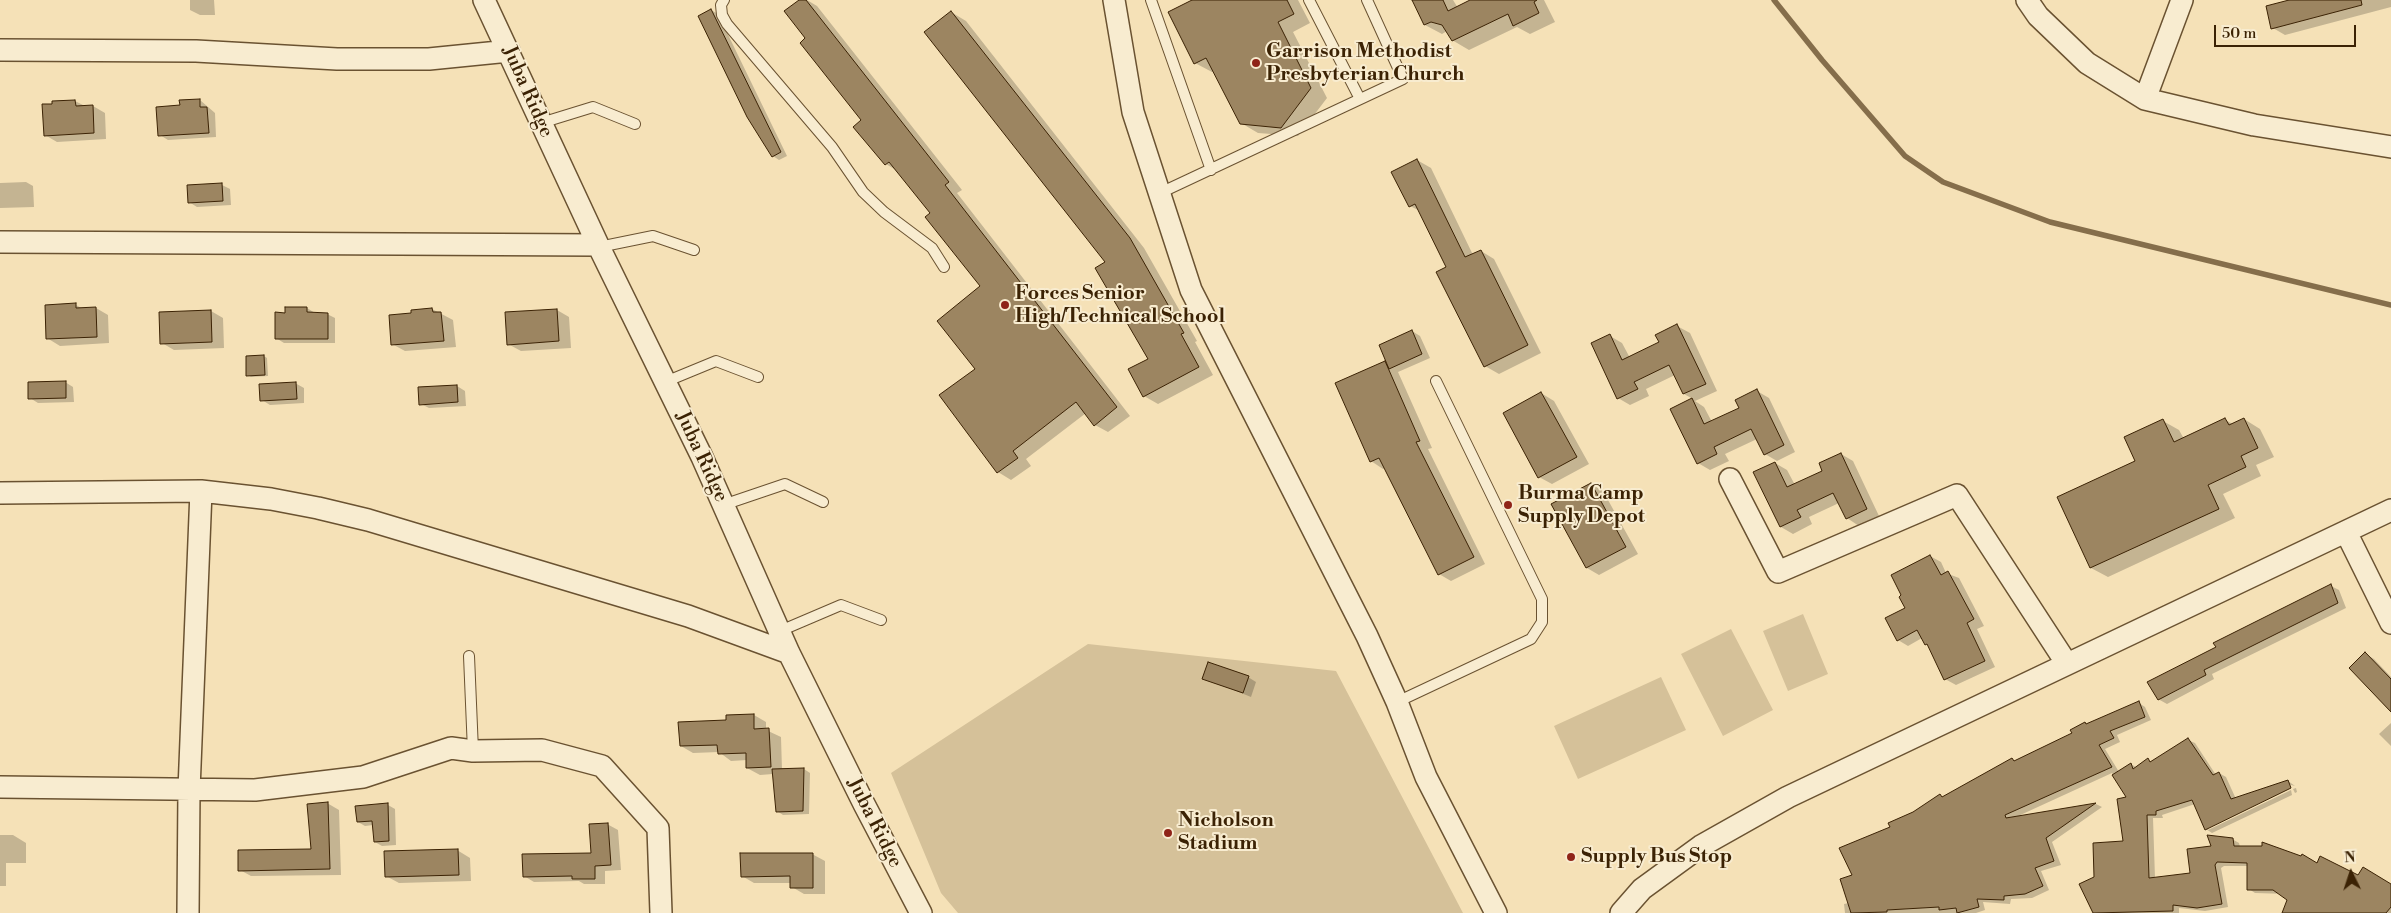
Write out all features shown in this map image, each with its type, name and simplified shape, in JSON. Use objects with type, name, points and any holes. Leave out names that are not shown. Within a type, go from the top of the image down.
[{"type":"street","name":"Juba Ridge","points":[[484,0],[723,505],[790,653],[864,804],[921,913]]},
{"type":"street","points":[[1114,0],[1134,112],[1191,290],[1319,539],[1397,702],[1426,777],[1496,913]]},
{"type":"street","points":[[2027,0],[2038,16],[2087,63],[2145,99],[2254,126],[2391,147]]},
{"type":"street","points":[[2145,99],[2182,0]]},
{"type":"street","points":[[0,50],[196,51],[337,59],[429,59],[509,51]]},
{"type":"street","points":[[0,242],[599,246]]},
{"type":"street","points":[[1730,479],[1778,572],[1957,495],[2067,664]]},
{"type":"street","points":[[188,913],[189,790],[201,491]]},
{"type":"street","points":[[0,493],[201,491],[271,499],[318,508],[368,520],[688,616],[790,653]]},
{"type":"street","points":[[1620,913],[1642,889],[1701,846],[1788,797],[2391,510]]},
{"type":"street","points":[[2346,532],[2391,623]]},
{"type":"street","points":[[0,787],[255,790],[363,777],[451,748],[473,751],[542,750],[602,766],[658,828],[661,913]]},
{"type":"lane","points":[[724,0],[722,15],[727,24],[832,147],[863,192],[884,212],[932,248],[944,267]]},
{"type":"lane","points":[[1151,0],[1210,170]]},
{"type":"lane","points":[[1309,0],[1360,99]]},
{"type":"lane","points":[[1160,193],[1403,79],[1367,0]]},
{"type":"lane","points":[[541,123],[593,107],[635,124]]},
{"type":"lane","points":[[599,246],[653,236],[694,250]]},
{"type":"lane","points":[[665,382],[716,361],[758,377]]},
{"type":"lane","points":[[1397,702],[1531,639],[1542,622],[1542,599],[1436,381]]},
{"type":"lane","points":[[723,505],[785,484],[824,502]]},
{"type":"lane","points":[[780,631],[841,605],[881,620]]},
{"type":"lane","points":[[469,656],[473,751]]},
{"type":"shaded area","points":[[1803,614],[1828,674],[1788,691],[1763,631]]},
{"type":"shaded area","points":[[1731,629],[1773,710],[1723,736],[1681,654]]},
{"type":"shaded area","name":"Nicholson Stadium","points":[[1088,644],[1336,671],[1463,913],[958,913],[941,893],[891,773]]},
{"type":"shaded area","points":[[1661,677],[1686,730],[1578,779],[1554,726]]},
{"type":"building","points":[[799,0],[806,0],[949,182],[945,185],[1117,407],[1094,426],[1076,402],[1013,451],[1018,458],[997,473],[939,395],[975,369],[937,321],[980,286],[925,217],[930,213],[889,162],[885,165],[853,127],[861,120],[800,43],[805,38],[784,11]]},
{"type":"building","points":[[1192,0],[1287,0],[1294,14],[1278,22],[1311,88],[1281,128],[1240,124],[1206,58],[1194,64],[1168,12]]},
{"type":"building","points":[[1412,0],[1443,0],[1448,11],[1470,0],[1537,0],[1534,2],[1539,13],[1513,26],[1508,14],[1452,41],[1442,25],[1431,22],[1424,25]]},
{"type":"building","points":[[2289,0],[2361,0],[2362,5],[2271,29],[2266,6]]},
{"type":"building","points":[[711,9],[781,152],[772,157],[747,117],[698,16]]},
{"type":"building","points":[[951,11],[1130,238],[1184,333],[1181,334],[1199,367],[1143,397],[1128,369],[1148,359],[1095,268],[1105,262],[924,32]]},
{"type":"building","points":[[200,99],[200,107],[207,107],[209,133],[158,136],[156,107],[180,105],[179,100]]},
{"type":"building","points":[[75,100],[76,106],[93,105],[94,133],[44,136],[42,104],[52,104],[52,101]]},
{"type":"building","points":[[1417,159],[1465,257],[1481,250],[1528,345],[1484,367],[1436,272],[1446,267],[1415,204],[1409,207],[1391,172]]},
{"type":"building","points":[[222,183],[223,201],[188,203],[187,185]]},
{"type":"building","points":[[76,303],[76,308],[96,307],[97,337],[46,339],[45,305]]},
{"type":"building","points":[[285,307],[307,307],[307,312],[328,313],[328,339],[275,339],[275,312],[285,313]]},
{"type":"building","points":[[432,308],[433,312],[441,312],[444,341],[391,345],[389,315],[411,313],[411,310]]},
{"type":"building","points":[[557,309],[559,341],[507,345],[505,312]]},
{"type":"building","points":[[211,310],[212,342],[160,344],[159,312]]},
{"type":"building","points":[[1677,324],[1706,384],[1683,394],[1669,365],[1634,382],[1638,389],[1617,399],[1591,343],[1610,334],[1622,360],[1659,342],[1655,335]]},
{"type":"building","points":[[1412,330],[1422,354],[1389,369],[1379,345]]},
{"type":"building","points":[[264,355],[265,375],[246,376],[246,356]]},
{"type":"building","points":[[1385,361],[1420,441],[1416,442],[1474,557],[1438,575],[1379,458],[1370,462],[1335,383]]},
{"type":"building","points":[[66,381],[66,398],[28,399],[28,382]]},
{"type":"building","points":[[296,382],[297,399],[260,401],[259,384]]},
{"type":"building","points":[[457,385],[458,402],[419,405],[418,387]]},
{"type":"building","points":[[1757,389],[1784,445],[1764,455],[1751,429],[1714,447],[1717,454],[1697,464],[1670,409],[1692,398],[1704,424],[1739,408],[1735,400]]},
{"type":"building","points":[[1541,392],[1577,457],[1538,478],[1503,413]]},
{"type":"building","points":[[2225,418],[2229,425],[2244,418],[2258,448],[2241,456],[2246,467],[2208,485],[2219,509],[2090,568],[2057,497],[2135,461],[2124,437],[2163,419],[2174,442]]},
{"type":"building","points":[[1841,453],[1867,509],[1846,519],[1833,493],[1797,510],[1801,517],[1780,527],[1753,472],[1775,462],[1787,487],[1822,471],[1819,463]]},
{"type":"building","points":[[1591,483],[1626,547],[1586,568],[1551,504]]},
{"type":"building","points":[[1930,555],[1941,575],[1948,571],[1974,619],[1967,623],[1985,661],[1944,680],[1927,644],[1925,645],[1917,630],[1897,641],[1885,618],[1905,608],[1891,575]]},
{"type":"building","points":[[2331,584],[2338,603],[2204,670],[2206,675],[2158,700],[2147,682],[2216,647],[2213,643]]},
{"type":"building","points":[[2365,652],[2391,679],[2391,712],[2349,668]]},
{"type":"building","points":[[1208,662],[1249,676],[1243,693],[1202,679]]},
{"type":"building","points":[[2139,701],[2145,717],[2110,731],[2114,738],[2099,745],[2112,767],[2005,815],[2006,818],[2096,803],[2046,838],[2054,861],[2035,868],[2043,886],[2025,894],[2004,896],[2004,900],[1977,899],[1979,907],[1957,913],[1956,908],[1939,910],[1939,907],[1851,913],[1840,879],[1852,875],[1839,848],[1890,827],[1888,823],[1913,812],[1940,794],[1942,797],[2012,758],[2014,761],[2072,733],[2070,730],[2085,722],[2086,724]]},
{"type":"building","points":[[754,714],[754,729],[769,728],[771,767],[746,768],[746,753],[718,754],[717,745],[680,746],[678,722],[726,720],[726,715]]},
{"type":"building","points":[[2188,738],[2213,775],[2219,772],[2231,799],[2288,780],[2291,788],[2205,830],[2192,800],[2156,811],[2156,815],[2147,815],[2149,878],[2190,873],[2187,849],[2211,846],[2207,835],[2233,838],[2234,846],[2262,846],[2262,842],[2301,856],[2302,854],[2317,863],[2320,856],[2358,875],[2363,867],[2391,884],[2391,907],[2386,913],[2282,913],[2287,900],[2273,890],[2247,890],[2247,863],[2217,862],[2215,865],[2222,904],[2197,908],[2173,905],[2173,911],[2093,913],[2079,884],[2094,877],[2093,843],[2123,841],[2117,799],[2126,797],[2112,775],[2131,763],[2133,769],[2148,758],[2150,762]]},
{"type":"building","points":[[804,768],[803,811],[776,812],[772,769]]},
{"type":"building","points":[[328,802],[330,869],[238,871],[238,850],[311,849],[307,804]]},
{"type":"building","points":[[388,803],[389,841],[374,842],[372,821],[357,822],[355,806]]},
{"type":"building","points":[[608,823],[611,865],[595,866],[595,879],[572,879],[572,876],[523,877],[522,854],[591,853],[589,824]]},
{"type":"building","points":[[458,849],[459,875],[385,877],[384,851]]},
{"type":"building","points":[[740,853],[813,853],[813,888],[790,888],[790,876],[741,877]]},
{"type":"waterway","points":[[1774,0],[1822,60],[1905,156],[1943,182],[2050,222],[2391,305]]},
{"type":"place","name":"Garrison Methodist Presbyterian Church","points":[[1256,63]]},
{"type":"place","name":"Forces Senior High/Technical School","points":[[1005,305]]},
{"type":"place","name":"Burma Camp Supply Depot","points":[[1508,505]]},
{"type":"place","name":"Nicholson Stadium","points":[[1168,833]]},
{"type":"place","name":"Supply Bus Stop","points":[[1571,857]]}]
